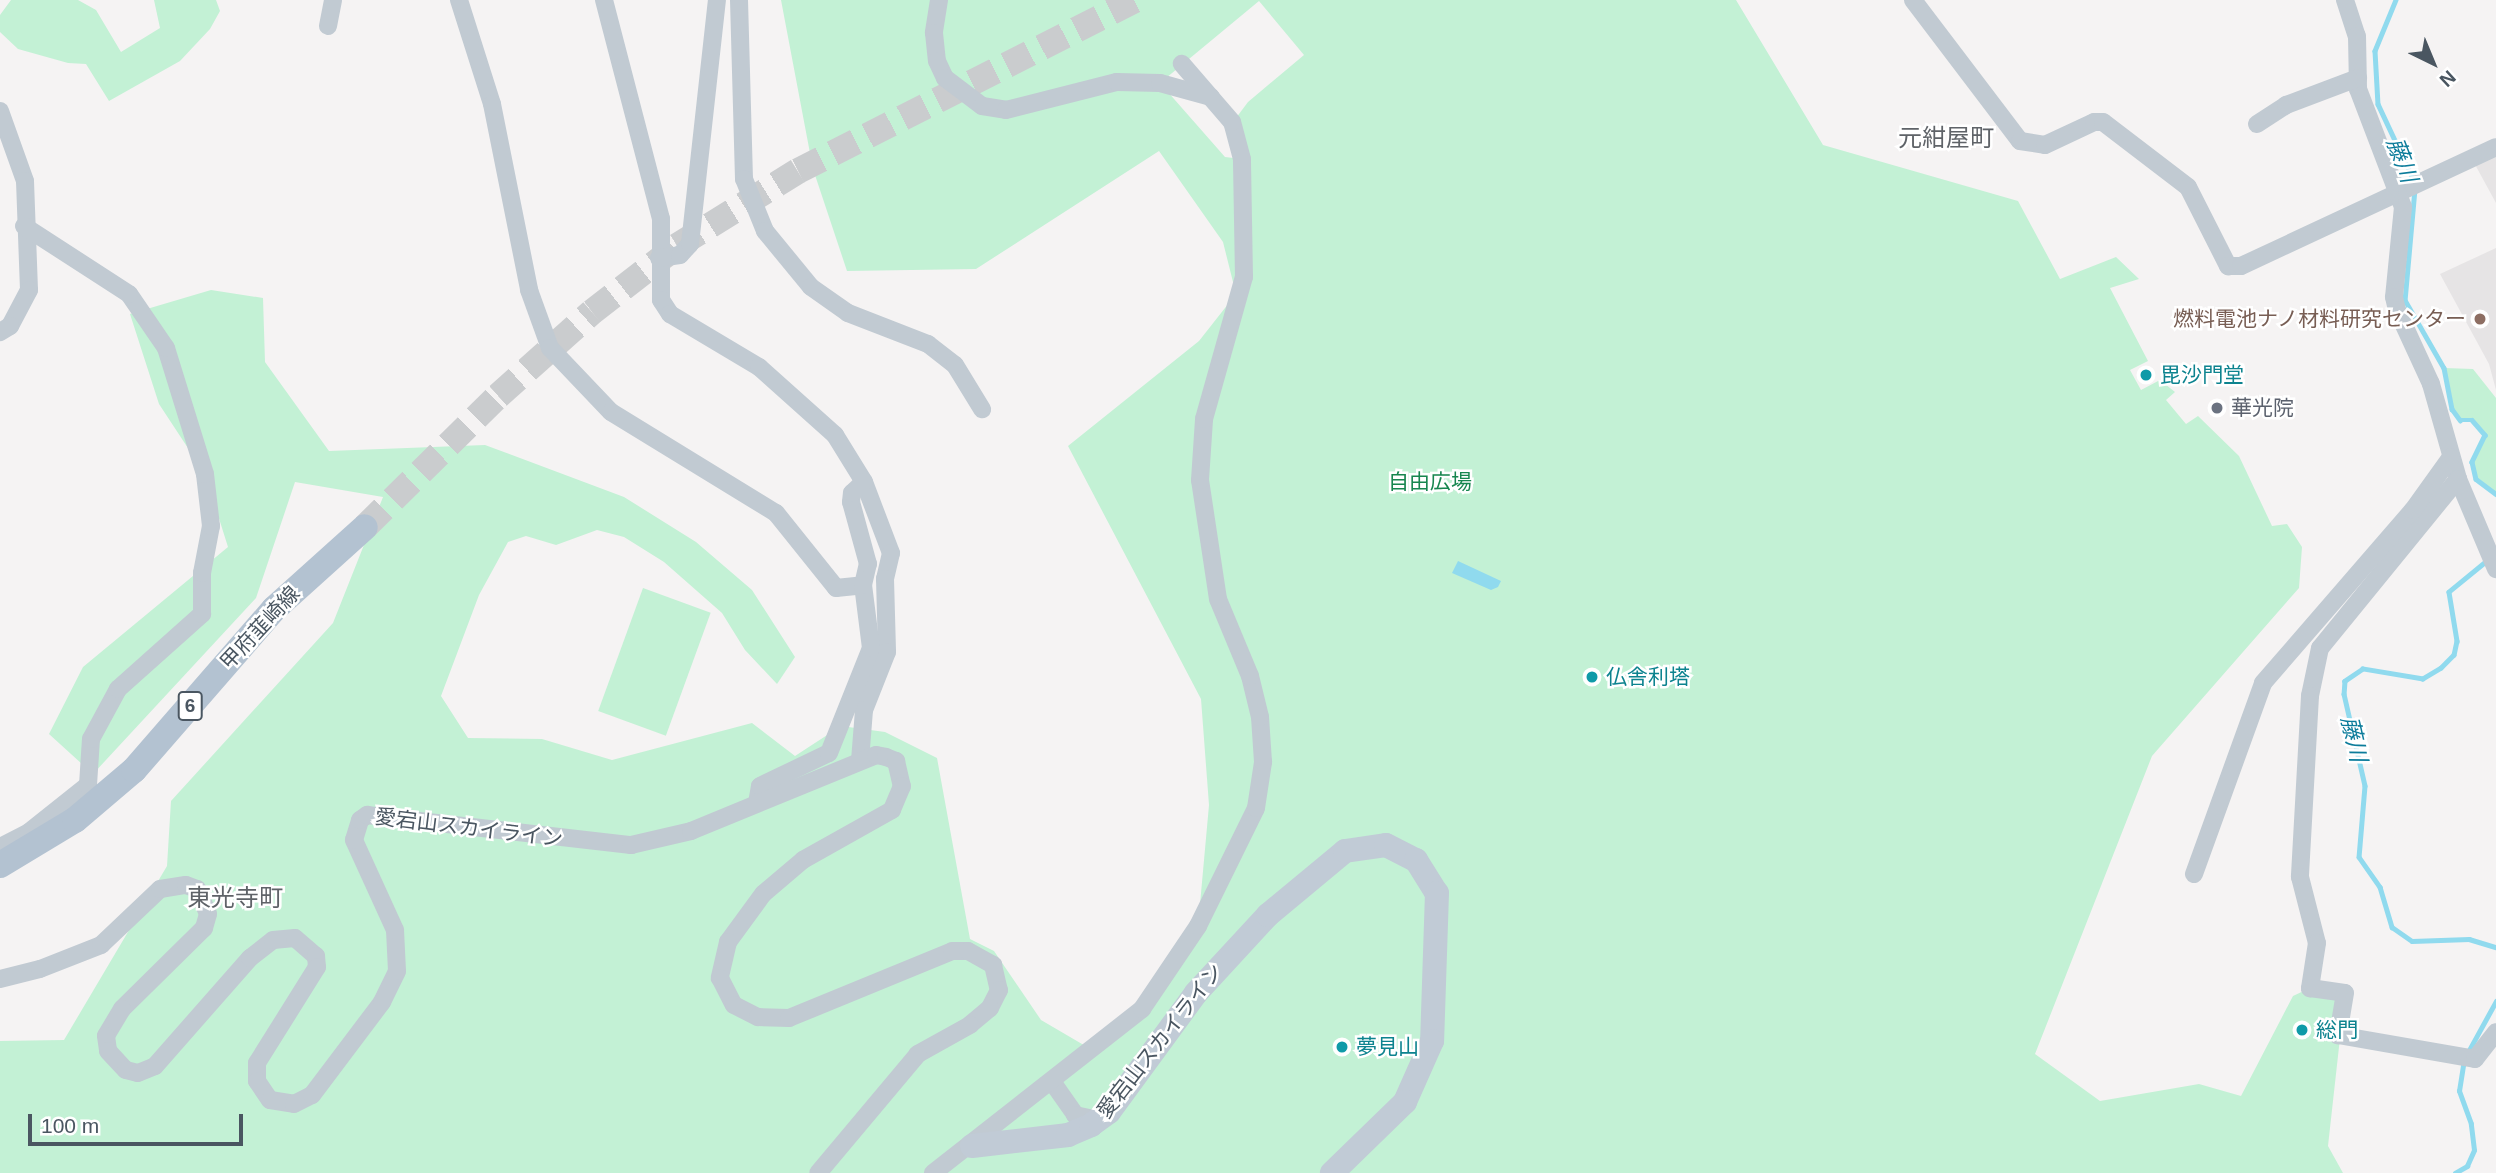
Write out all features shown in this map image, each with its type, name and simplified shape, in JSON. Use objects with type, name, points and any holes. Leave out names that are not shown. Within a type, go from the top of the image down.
[{"type":"main road","name":"甲府韮崎線","points":[[0,865],[75,820],[134,770],[274,609],[365,527]]},
{"type":"main road","name":"愛宕山スカイライン","points":[[972,1146],[1068,1135],[1098,1121],[1109,1112],[1196,993],[1268,915],[1345,851],[1386,845],[1416,860],[1437,893],[1432,1041],[1405,1102],[1332,1173]]},
{"type":"street","points":[[328,26],[333,0]]},
{"type":"street","points":[[459,0],[492,104],[529,290],[550,348],[611,412],[776,513],[836,588],[863,585]]},
{"type":"street","points":[[604,0],[661,219],[661,300],[670,314],[759,366],[835,435],[864,482],[891,554],[885,579],[887,652],[864,710],[860,761]]},
{"type":"street","points":[[659,258],[680,255],[690,244],[717,0]]},
{"type":"street","points":[[738,0],[744,179],[765,231],[811,287],[848,313],[928,344],[955,365],[982,409]]},
{"type":"street","points":[[939,0],[934,33],[937,61],[945,78],[982,106],[1006,110],[1116,82],[1160,83],[1211,97]]},
{"type":"street","points":[[1913,0],[2020,141],[2045,145],[2094,122],[2104,122],[2188,187],[2219,257],[2228,266],[2241,266],[2424,183],[2496,146]]},
{"type":"street","points":[[2345,0],[2357,36],[2358,89],[2402,193],[2394,297],[2445,422],[2458,479],[2496,569]]},
{"type":"street","points":[[972,1146],[1053,1083],[1149,1000],[1198,926],[1256,808],[1263,762],[1259,717],[1250,676],[1218,599],[1199,480],[1204,419],[1244,264],[1242,159],[1232,122],[1182,64]]},
{"type":"street","points":[[2257,124],[2286,105],[2358,78]]},
{"type":"street","points":[[0,111],[25,181],[24,226],[29,290],[10,326],[0,331]]},
{"type":"street","points":[[0,847],[29,832],[88,785],[91,738],[118,689],[202,614],[202,573],[211,526],[205,474],[166,348],[129,294],[24,226]]},
{"type":"street","points":[[2194,874],[2263,683],[2413,510],[2451,457]]},
{"type":"street","points":[[2458,479],[2320,648],[2310,696],[2300,877],[2317,943],[2310,988],[2345,993],[2338,1035],[2475,1059],[2496,1032]]},
{"type":"street","points":[[757,803],[760,786],[829,753],[872,648],[863,585],[868,564],[851,502],[852,493],[864,482]]},
{"type":"street","name":"愛宕山スカイライン","points":[[0,979],[40,969],[101,945],[160,889],[186,885],[197,889],[208,914],[204,928],[122,1009],[106,1036],[108,1051],[126,1070],[138,1073],[155,1066],[250,958],[273,940],[295,937],[316,956],[317,967],[302,995],[277,1026],[257,1072],[257,1081],[270,1100],[294,1104],[312,1095],[382,1002],[397,971],[395,930],[354,840],[360,820],[367,815],[631,845],[691,831],[876,755],[895,761],[901,797],[892,810],[803,860],[763,894],[728,942],[720,978],[734,1005],[758,1017],[789,1018],[952,951],[984,957],[999,978],[999,990],[990,1008],[970,1025],[918,1054],[818,1173]]},
{"type":"street","points":[[1053,1083],[1075,1115],[1098,1121]]},
{"type":"street","name":"愛宕山スカイライン","points":[[933,1173],[972,1146]]},
{"type":"shaded area","points":[[2496,150],[2496,203],[2472,159]]},
{"type":"shaded area","name":"燃料電池ナノ材料研究センター","points":[[2496,248],[2496,390],[2489,364],[2440,274]]},
{"type":"green space","points":[[11,0],[78,0],[96,10],[121,52],[160,28],[154,0],[216,0],[220,11],[210,29],[180,61],[109,101],[86,64],[68,63],[18,49],[0,32],[0,15]]},
{"type":"green space","name":"自由広場","points":[[781,0],[1736,0],[1823,145],[2018,201],[2060,279],[2116,257],[2139,279],[2110,288],[2148,361],[2130,370],[2141,390],[2160,380],[2175,392],[2166,400],[2186,424],[2198,416],[2239,456],[2272,526],[2287,524],[2302,547],[2299,588],[2152,756],[2035,1054],[2100,1101],[2199,1084],[2241,1096],[2293,996],[2310,988],[2345,993],[2328,1146],[2343,1173],[0,1173],[0,1041],[64,1040],[167,866],[171,801],[333,623],[383,497],[295,482],[256,598],[93,774],[49,734],[83,667],[228,547],[205,474],[159,404],[130,314],[211,290],[263,298],[265,362],[329,451],[485,445],[624,497],[696,542],[752,590],[795,657],[777,684],[745,650],[722,613],[664,562],[624,537],[597,530],[556,545],[526,536],[508,542],[479,595],[441,696],[468,738],[542,739],[612,760],[752,723],[795,756],[841,726],[885,732],[937,758],[970,939],[994,951],[1041,1020],[1094,1051],[1142,1009],[1198,926],[1209,805],[1201,699],[1068,446],[1199,341],[1236,294],[1223,242],[1159,151],[976,269],[847,271],[813,169]],"holes":[[[1259,1],[1304,55],[1248,102],[1236,118],[1242,159],[1225,157],[1160,83]]]},
{"type":"green space","points":[[2444,368],[2473,369],[2496,398],[2496,494],[2476,479],[2472,462],[2485,435],[2472,420],[2460,420],[2452,409]]},
{"type":"green space","points":[[643,588],[711,613],[666,736],[598,711]]},
{"type":"water","points":[[1458,561],[1501,581],[1498,587],[1491,590],[1452,573]]},
{"type":"waterway","name":"藤川","points":[[2396,0],[2375,51],[2378,104],[2414,181]]},
{"type":"waterway","name":"藤川","points":[[2415,189],[2405,300],[2444,368],[2452,409],[2460,420],[2472,420],[2485,435],[2472,462],[2476,479],[2496,494]]},
{"type":"waterway","name":"藤川","points":[[2487,561],[2449,592],[2457,641],[2454,655],[2441,668],[2423,679],[2363,669],[2345,681],[2344,694],[2365,786],[2359,857],[2380,887],[2392,927],[2412,941],[2469,939],[2496,947]]},
{"type":"waterway","name":"藤川","points":[[2468,1052],[2496,1001]]},
{"type":"waterway","name":"藤川","points":[[2455,1173],[2467,1166],[2474,1150],[2471,1124],[2459,1091],[2464,1060]]},
{"type":"tunnel","points":[[365,527],[498,396],[592,312],[677,246],[798,171],[1135,0]]},
{"type":"place","name":"燃料電池ナノ材料研究センター","points":[[2480,319]]},
{"type":"place","name":"毘沙門堂","points":[[2146,375]]},
{"type":"place","name":"華光院","points":[[2217,408]]},
{"type":"place","name":"仏舎利塔","points":[[1592,677]]},
{"type":"place","name":"総門","points":[[2302,1030]]},
{"type":"place","name":"夢見山","points":[[1342,1047]]},
{"type":"district","name":"元紺屋町","points":[[1946,138]]},
{"type":"district","name":"東光寺町","points":[[235,898]]}]
